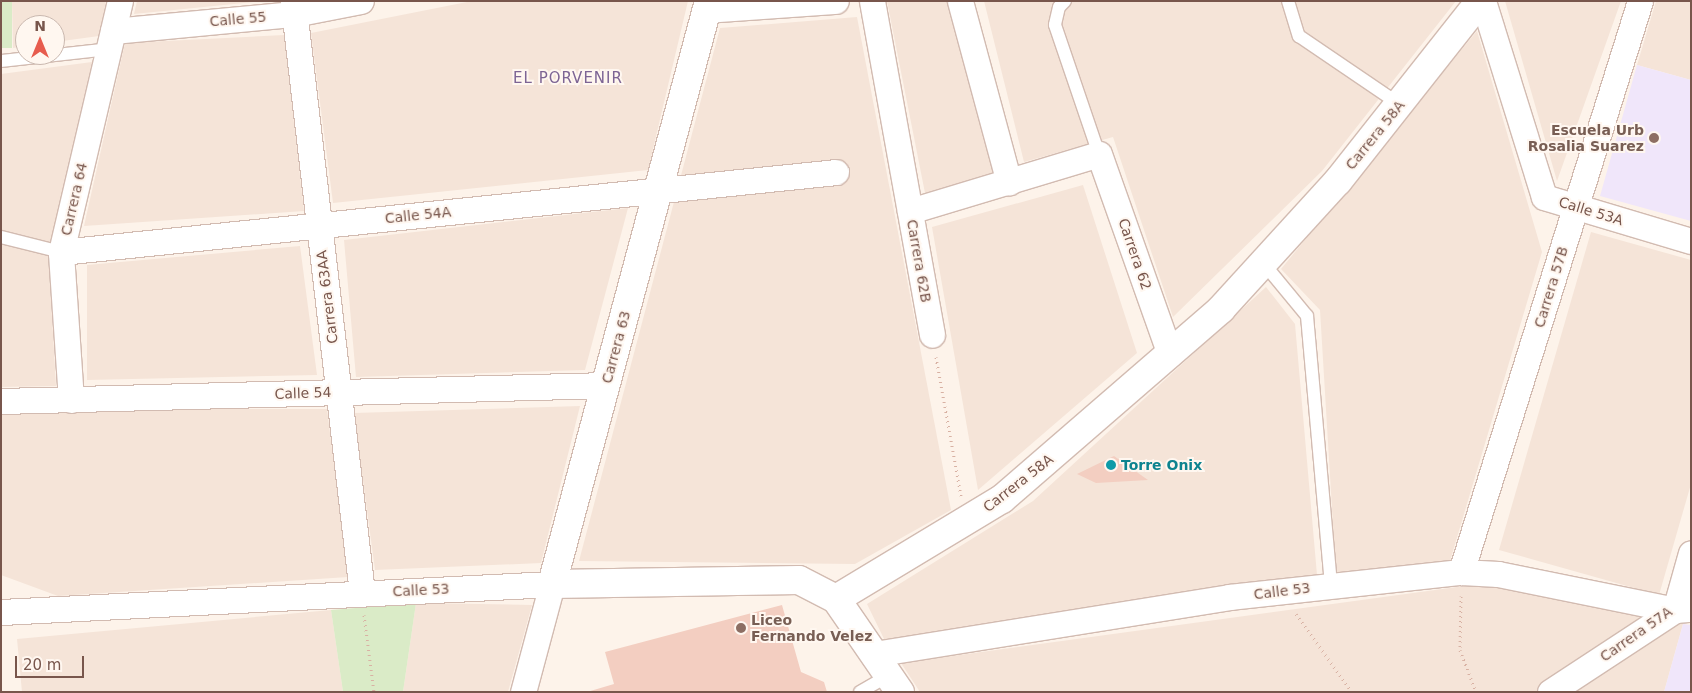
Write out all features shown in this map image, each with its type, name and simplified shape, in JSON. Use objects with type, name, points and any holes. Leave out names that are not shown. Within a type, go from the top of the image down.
[{"type":"street","name":"Carrera 64","points":[[71,400],[62,252],[120,1]]},
{"type":"street","name":"Calle 55","points":[[111,40],[293,8],[361,1]]},
{"type":"street","points":[[708,6],[836,1]]},
{"type":"street","name":"Carrera 62B","points":[[872,1],[932,335]]},
{"type":"street","points":[[960,1],[1009,182]]},
{"type":"street","name":"Carrera 58A","points":[[836,599],[965,522],[1025,481],[1170,354],[1265,265],[1400,104],[1482,1]]},
{"type":"street","name":"Calle 53A","points":[[1482,1],[1544,197],[1691,241]]},
{"type":"street","name":"Carrera 57B","points":[[1461,572],[1640,1]]},
{"type":"street","name":"Carrera 63","points":[[523,692],[708,6]]},
{"type":"street","name":"Carrera 63AA","points":[[293,8],[362,593]]},
{"type":"street","points":[[910,211],[1099,154]]},
{"type":"street","name":"Carrera 62","points":[[1099,154],[1170,354]]},
{"type":"street","name":"Calle 54A","points":[[62,252],[836,172]]},
{"type":"street","name":"Calle 54","points":[[1,401],[606,386]]},
{"type":"street","name":"Carrera 57A","points":[[1550,692],[1683,610],[1691,553]]},
{"type":"street","name":"Calle 53","points":[[888,674],[1279,591],[1461,572],[1498,574],[1683,610]]},
{"type":"street","name":"Calle 53","points":[[1,612],[552,584],[779,577],[821,588],[836,599]]},
{"type":"street","points":[[836,599],[888,674]]},
{"type":"lane","points":[[1065,1],[1059,7],[1055,25],[1099,154]]},
{"type":"lane","points":[[1288,1],[1299,36],[1400,104]]},
{"type":"lane","name":"Calle 55","points":[[1,61],[111,40]]},
{"type":"lane","name":"Calle 54A","points":[[1,237],[62,252]]},
{"type":"lane","points":[[1265,265],[1307,316],[1331,585]]},
{"type":"lane","points":[[860,692],[888,674]]},
{"type":"path","points":[[932,335],[965,522]]},
{"type":"path","points":[[1461,572],[1460,650],[1476,692]]},
{"type":"path","points":[[1279,591],[1352,692]]},
{"type":"path","points":[[362,593],[374,692]]},
{"type":"shaded area","points":[[12,1],[106,1],[99,36],[65,41],[65,15],[15,15],[15,48],[13,48]]},
{"type":"shaded area","points":[[137,1],[263,1],[134,14]]},
{"type":"shaded area","points":[[472,1],[688,1],[648,170],[333,203],[311,33]]},
{"type":"shaded area","points":[[887,1],[950,1],[999,176],[925,193]]},
{"type":"shaded area","points":[[984,1],[1456,1],[1322,171],[1173,317],[1113,137],[1024,162]]},
{"type":"shaded area","points":[[1505,1],[1621,1],[1557,181]]},
{"type":"shaded area","points":[[1656,1],[1691,1],[1691,80],[1637,65]]},
{"type":"shaded area","points":[[857,17],[951,510],[855,564],[579,561],[720,28]]},
{"type":"shaded area","points":[[1477,31],[1542,252],[1450,561],[1336,575],[1320,310],[1281,269]]},
{"type":"shaded area","points":[[284,35],[304,211],[84,226],[125,43]]},
{"type":"shaded area","points":[[92,62],[49,265],[56,386],[1,387],[1,74]]},
{"type":"shaded area","name":"Escuela Urb Rosalia Suarez","points":[[1637,65],[1691,80],[1691,221],[1600,196]]},
{"type":"shaded area","points":[[1083,185],[1137,353],[978,490],[932,227]]},
{"type":"shaded area","points":[[628,208],[585,370],[356,377],[344,240]]},
{"type":"shaded area","points":[[1591,232],[1691,260],[1691,484],[1659,595],[1499,550]]},
{"type":"shaded area","points":[[300,246],[317,375],[87,380],[87,265]]},
{"type":"shaded area","points":[[1266,287],[1295,324],[1317,575],[886,643],[867,604],[1033,501]]},
{"type":"shaded area","points":[[580,406],[541,563],[375,570],[354,413]]},
{"type":"shaded area","points":[[1,409],[327,409],[348,577],[58,596],[1,575]]},
{"type":"shaded area","points":[[1479,584],[1683,624],[1664,692],[920,692],[901,663]]},
{"type":"shaded area","points":[[416,603],[532,605],[508,692],[403,692]]},
{"type":"shaded area","points":[[331,610],[343,692],[22,692],[17,639]]},
{"type":"shaded area","points":[[1683,624],[1691,625],[1691,692],[1664,692]]},
{"type":"green space","points":[[1,1],[12,1],[12,48],[1,48]]},
{"type":"green space","points":[[416,603],[403,692],[343,692],[331,610]]},
{"type":"building","name":"Torre Onix","points":[[1114,456],[1148,480],[1096,483],[1077,474]]},
{"type":"building","name":"Liceo Fernando Velez","points":[[782,605],[801,672],[824,682],[827,692],[587,692],[614,684],[605,652]]},
{"type":"place","name":"Escuela Urb Rosalia Suarez","points":[[1654,138]]},
{"type":"place","name":"Torre Onix","points":[[1111,465]]},
{"type":"place","name":"Liceo Fernando Velez","points":[[741,628]]},
{"type":"district","name":"EL PORVENIR","points":[[568,79]]}]
